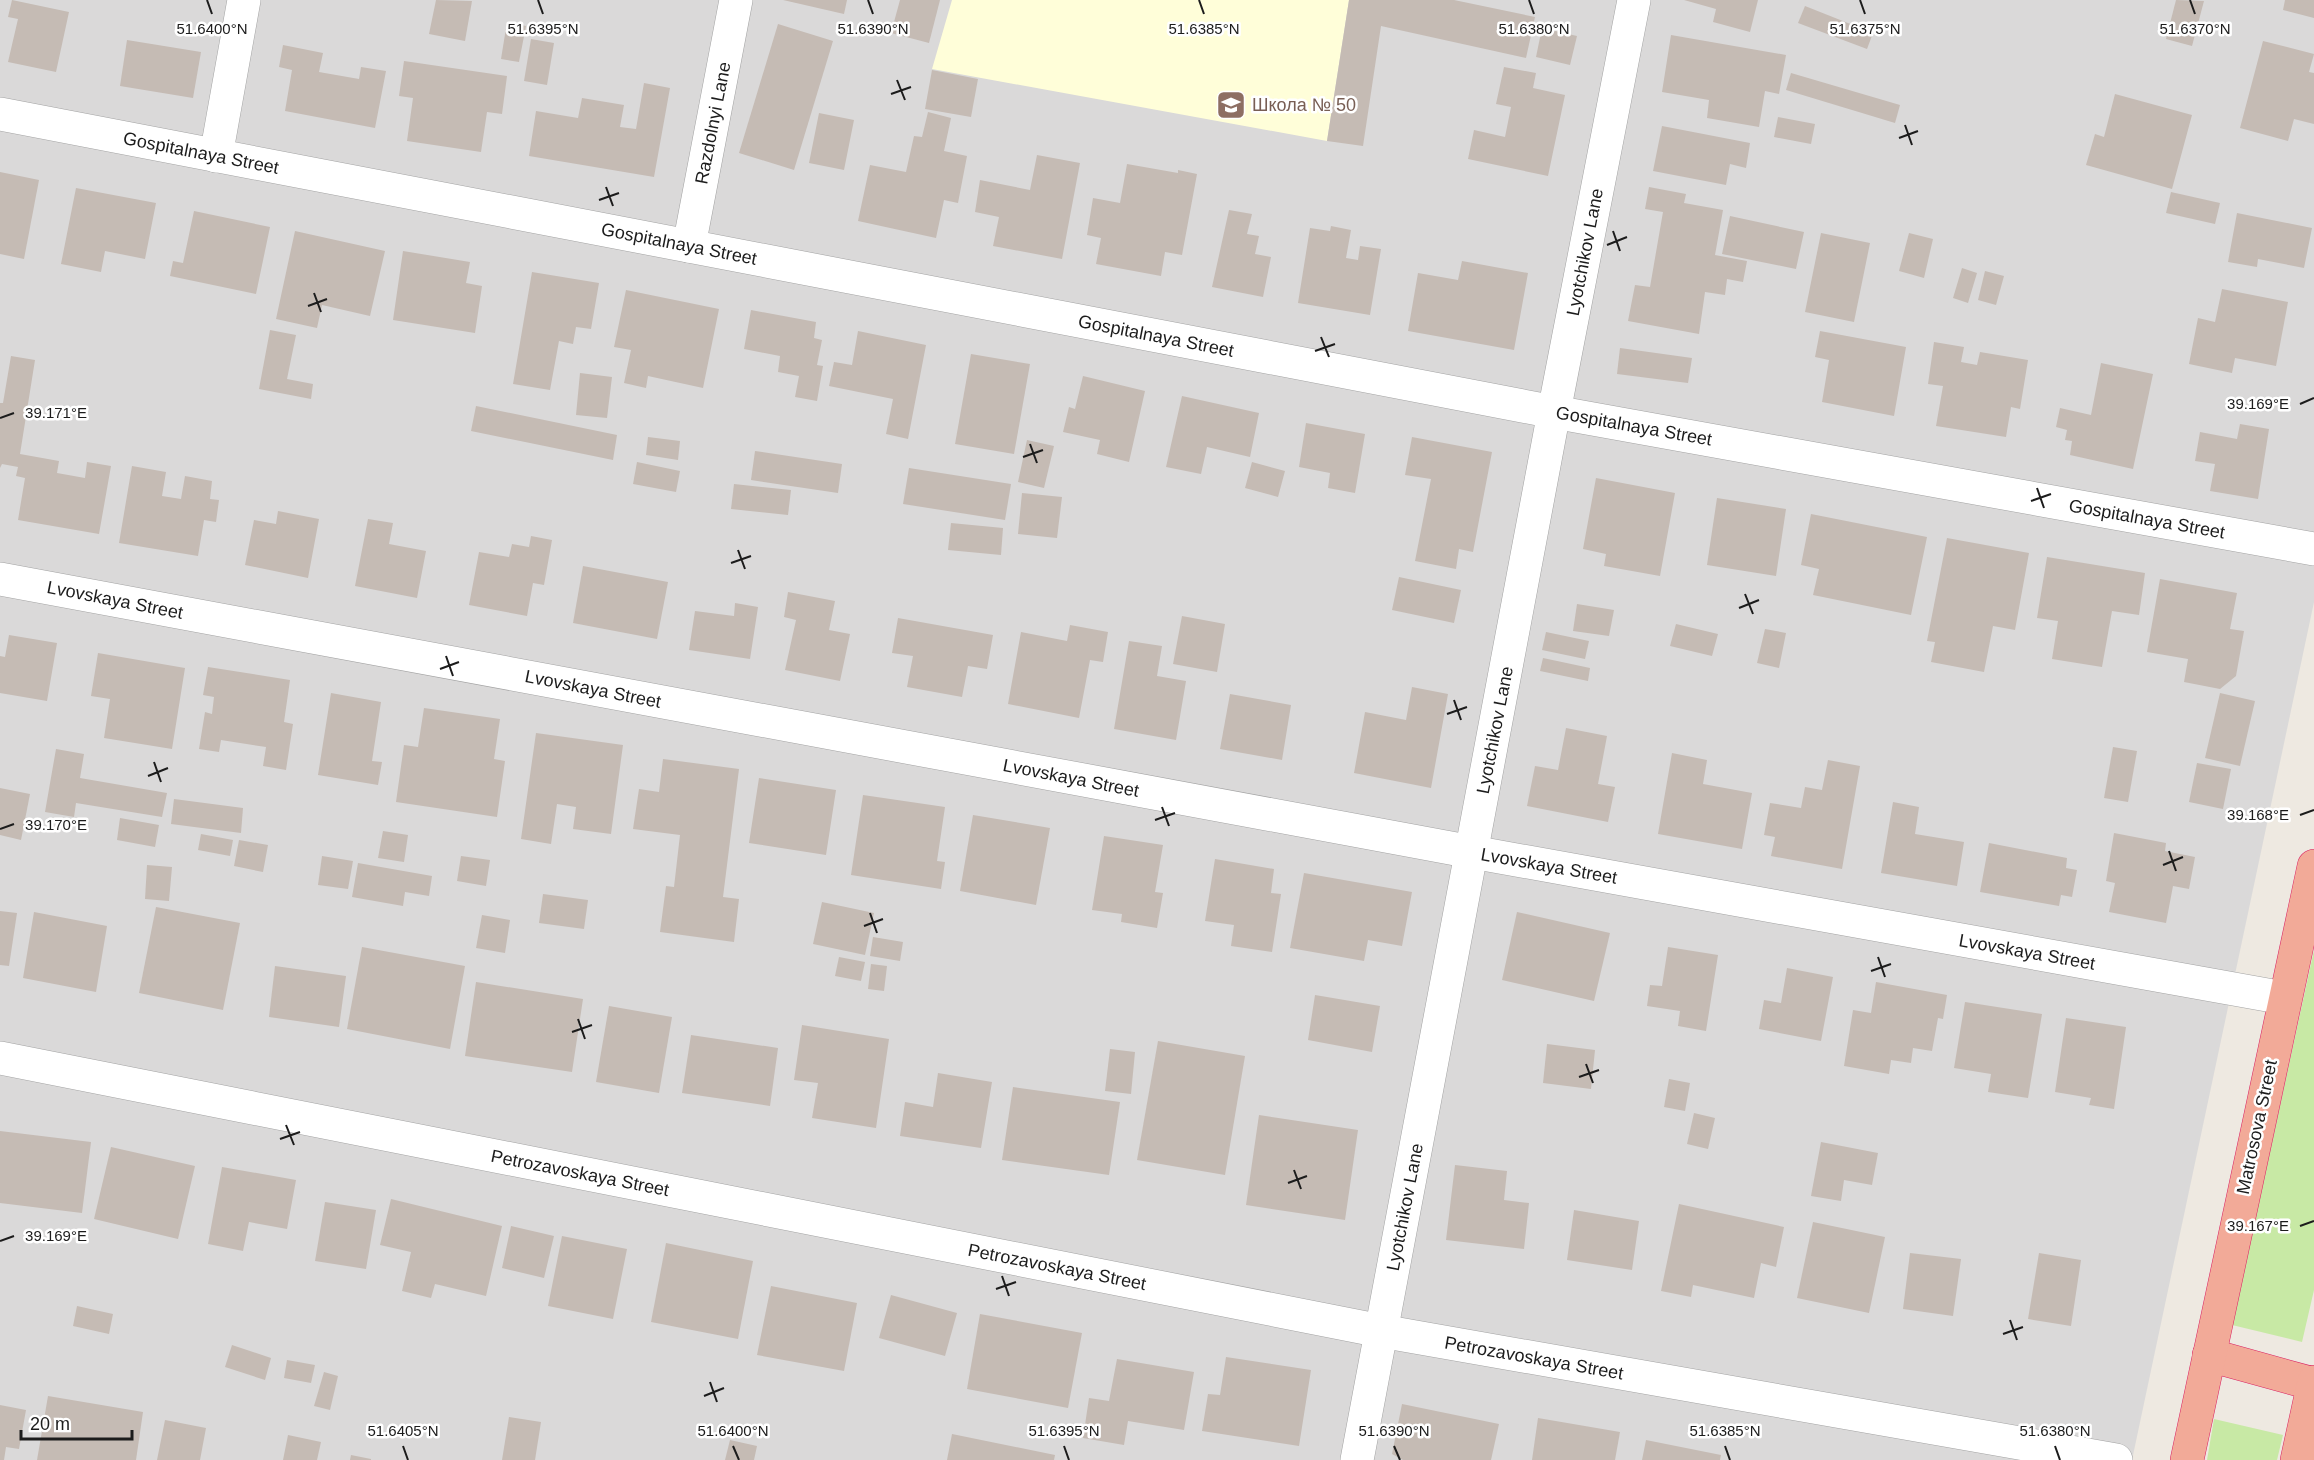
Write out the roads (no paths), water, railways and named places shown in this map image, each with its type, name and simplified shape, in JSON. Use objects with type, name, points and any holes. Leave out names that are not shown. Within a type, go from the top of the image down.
[{"type":"highway","name":"Matrosova Street","points":[[2187,1460],[2314,866]]},
{"type":"highway","points":[[2209,1355],[2314,1383],[2297,1460]]},
{"type":"street","points":[[216,156],[244,0]]},
{"type":"street","name":"Razdolnyi Lane","points":[[689,246],[736,0]]},
{"type":"street","name":"Lyotchikov Lane","points":[[1357,1460],[1554,412],[1635,0]]},
{"type":"street","name":"Gospitalnaya Street","points":[[0,114],[1554,412],[2314,549]]},
{"type":"street","name":"Lvovskaya Street","points":[[0,579],[1473,852],[2284,998]]},
{"type":"street","name":"Petrozavoskaya Street","points":[[0,1058],[1381,1331],[2116,1460]]},
{"type":"place","name":"Школа № 50","points":[[1231,105]]}]
